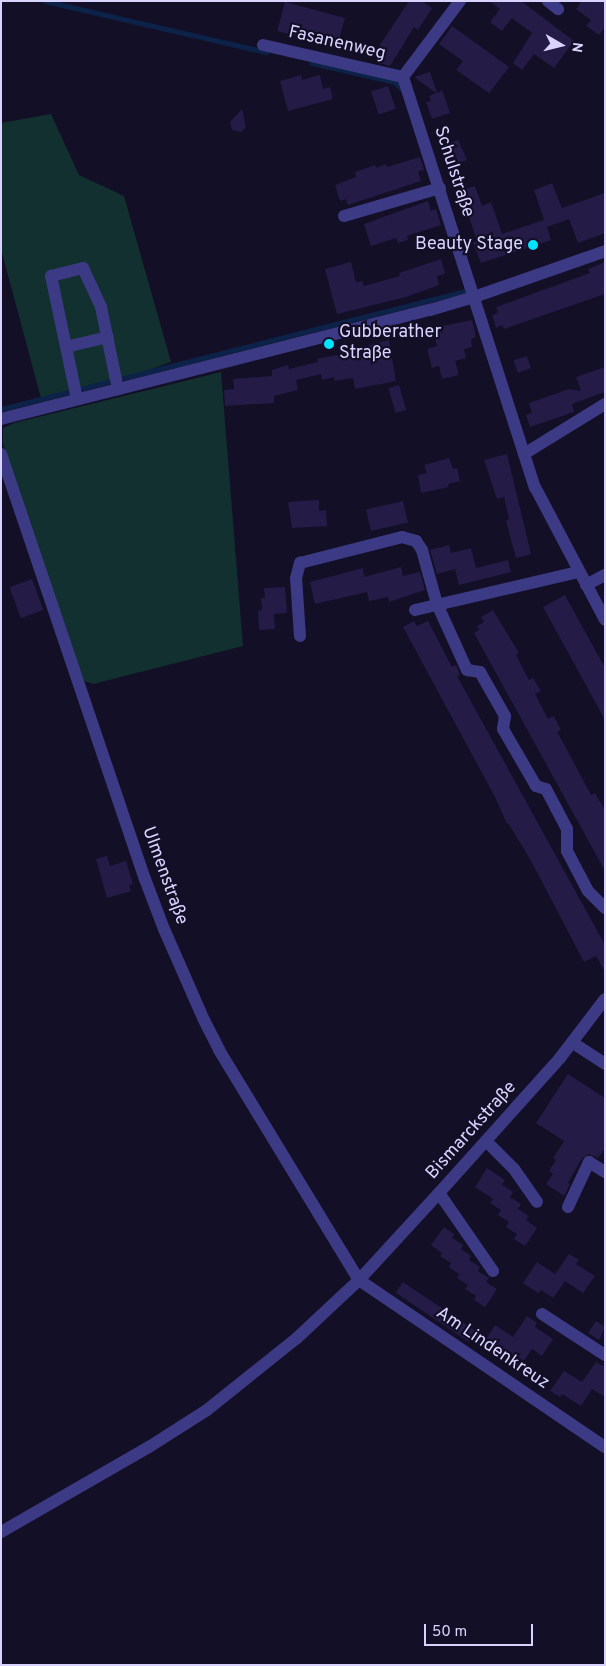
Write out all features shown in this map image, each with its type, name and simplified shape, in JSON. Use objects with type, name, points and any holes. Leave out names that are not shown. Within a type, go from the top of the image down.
[{"type":"street","points":[[404,77],[460,1]]},
{"type":"street","name":"Fasanenweg","points":[[263,45],[404,77]]},
{"type":"street","name":"Schulstraße","points":[[404,77],[535,487],[578,572],[605,620]]},
{"type":"street","points":[[344,216],[440,188]]},
{"type":"street","points":[[1,419],[474,297],[605,251]]},
{"type":"street","points":[[77,399],[50,276],[83,268],[101,307],[118,389]]},
{"type":"street","points":[[66,347],[108,337]]},
{"type":"street","points":[[524,454],[605,404]]},
{"type":"street","name":"Ulmenstraße","points":[[1,454],[164,929],[204,1020],[220,1050],[359,1280]]},
{"type":"street","points":[[300,636],[296,578],[300,563],[385,540],[406,537],[418,543],[437,604],[467,670],[480,672],[505,716],[503,729],[536,786],[546,789],[567,829],[567,851],[588,891],[605,908]]},
{"type":"street","points":[[415,610],[578,572]]},
{"type":"street","points":[[586,585],[605,575]]},
{"type":"street","name":"Bismarckstraße","points":[[1,1532],[149,1447],[207,1410],[297,1338],[359,1280],[439,1194],[573,1043],[605,1000]]},
{"type":"street","points":[[573,1043],[605,1064]]},
{"type":"street","points":[[486,1141],[512,1166],[537,1202]]},
{"type":"street","points":[[568,1207],[589,1162],[604,1169]]},
{"type":"street","points":[[439,1194],[493,1271]]},
{"type":"street","name":"Am Lindenkreuz","points":[[359,1280],[605,1446]]},
{"type":"street","points":[[542,1314],[605,1355]]},
{"type":"green space","points":[[51,114],[79,175],[124,196],[171,362],[117,381],[42,402],[1,249],[1,123]]},
{"type":"green space","points":[[221,372],[243,646],[93,684],[82,680],[3,444],[3,428],[14,423]]},
{"type":"building","points":[[409,1],[422,1],[432,8],[418,30],[414,27],[390,66],[376,62],[383,51],[378,48]]},
{"type":"building","points":[[489,1],[521,1],[574,41],[554,68],[534,54],[522,70],[513,63],[532,33],[512,18],[502,31],[490,22],[500,9]]},
{"type":"building","points":[[582,1],[605,1],[605,27],[599,35],[586,26],[591,20],[576,9]]},
{"type":"building","points":[[285,2],[345,18],[337,47],[277,31]]},
{"type":"building","points":[[452,26],[509,67],[489,93],[456,70],[463,61],[439,44]]},
{"type":"building","points":[[430,72],[437,93],[442,90],[450,113],[432,119],[426,102],[431,101],[429,96],[436,93],[414,77]]},
{"type":"building","points":[[301,75],[302,80],[320,75],[323,89],[330,87],[333,99],[288,111],[280,81]]},
{"type":"building","points":[[388,86],[396,109],[379,115],[371,92]]},
{"type":"building","points":[[242,109],[246,127],[241,132],[232,130],[230,122]]},
{"type":"building","points":[[458,140],[467,160],[449,166],[440,146]]},
{"type":"building","points":[[420,157],[424,170],[418,171],[421,181],[348,205],[346,199],[340,201],[335,185],[356,177],[355,172],[375,165],[376,168],[386,164],[387,167]]},
{"type":"building","points":[[552,183],[562,208],[605,193],[605,233],[578,243],[569,219],[547,227],[551,240],[481,263],[473,243],[477,241],[467,211],[465,212],[461,202],[459,203],[456,192],[475,186],[482,206],[491,202],[502,234],[544,220],[534,190]]},
{"type":"building","points":[[428,201],[431,211],[436,209],[441,225],[407,236],[408,240],[398,243],[396,238],[371,246],[364,224]]},
{"type":"building","points":[[441,259],[445,274],[437,276],[439,285],[406,297],[337,314],[325,269],[351,262],[356,282],[362,281],[364,286],[400,276],[399,273]]},
{"type":"building","points":[[605,262],[605,294],[504,329],[502,325],[496,328],[492,315],[498,313],[496,307],[590,273],[588,269]]},
{"type":"building","points":[[472,320],[476,337],[471,339],[472,347],[464,349],[466,358],[455,361],[459,375],[442,379],[439,366],[432,368],[427,349],[437,346],[433,328]]},
{"type":"building","points":[[389,340],[396,381],[355,389],[353,378],[335,381],[334,377],[322,380],[321,374],[296,380],[298,390],[274,396],[274,403],[225,406],[224,390],[234,389],[233,379],[272,376],[272,370],[288,365],[289,369],[318,362],[317,359],[360,350],[359,348]]},
{"type":"building","points":[[527,356],[531,368],[518,373],[514,360]]},
{"type":"building","points":[[605,367],[605,392],[572,404],[574,412],[530,427],[526,415],[532,413],[529,403],[569,389],[581,391],[576,377]]},
{"type":"building","points":[[399,385],[406,410],[396,413],[388,388]]},
{"type":"building","points":[[507,454],[531,554],[516,558],[506,521],[509,519],[504,497],[497,499],[484,460]]},
{"type":"building","points":[[449,458],[453,469],[457,468],[460,481],[448,484],[449,487],[421,493],[418,475],[427,473],[424,465]]},
{"type":"building","points":[[319,500],[319,511],[326,510],[327,526],[292,528],[288,502]]},
{"type":"building","points":[[403,501],[408,522],[371,531],[366,510]]},
{"type":"building","points":[[449,545],[451,553],[471,548],[476,568],[508,560],[511,572],[459,585],[455,569],[437,574],[430,550]]},
{"type":"building","points":[[401,567],[403,576],[420,572],[425,590],[389,602],[388,597],[369,601],[367,592],[315,604],[310,582],[363,568],[364,577]]},
{"type":"building","points":[[32,579],[43,610],[21,618],[9,587]]},
{"type":"building","points":[[285,587],[287,613],[274,614],[275,629],[259,630],[258,611],[262,610],[261,598],[265,598],[264,588]]},
{"type":"building","points":[[565,595],[605,668],[605,720],[543,607]]},
{"type":"building","points":[[493,610],[519,653],[516,655],[529,680],[533,678],[541,691],[535,694],[548,719],[554,716],[561,730],[557,732],[591,795],[595,793],[605,810],[605,871],[474,633],[479,630],[477,626],[484,622],[481,617]]},
{"type":"building","points":[[414,621],[417,626],[428,621],[452,667],[456,665],[460,675],[457,676],[605,945],[605,972],[596,956],[584,962],[530,859],[507,824],[495,797],[403,627]]},
{"type":"building","points":[[107,856],[110,866],[126,861],[133,884],[129,885],[131,891],[107,898],[96,859]]},
{"type":"building","points":[[568,1074],[605,1098],[605,1148],[598,1158],[589,1154],[582,1158],[568,1183],[570,1184],[564,1196],[546,1184],[553,1174],[549,1171],[556,1160],[553,1158],[564,1141],[536,1123]]},
{"type":"building","points":[[487,1168],[505,1180],[502,1185],[513,1192],[510,1197],[521,1204],[518,1209],[529,1216],[526,1220],[537,1228],[525,1246],[514,1239],[517,1234],[506,1227],[509,1222],[498,1215],[501,1210],[490,1203],[493,1199],[475,1187]]},
{"type":"building","points":[[444,1227],[454,1234],[452,1238],[463,1245],[461,1249],[471,1256],[469,1260],[480,1267],[478,1271],[489,1278],[486,1282],[497,1289],[485,1307],[474,1300],[476,1296],[465,1289],[468,1285],[457,1278],[459,1274],[449,1267],[451,1263],[440,1256],[442,1253],[431,1245]]},
{"type":"building","points":[[569,1254],[579,1260],[576,1264],[595,1276],[583,1293],[565,1281],[553,1298],[541,1290],[538,1293],[523,1283],[537,1262],[555,1274]]},
{"type":"building","points":[[403,1282],[477,1332],[470,1343],[396,1293]]},
{"type":"building","points":[[527,1316],[537,1323],[535,1327],[553,1339],[542,1356],[532,1349],[520,1366],[494,1349],[491,1352],[482,1346],[495,1325],[513,1337]]},
{"type":"building","points":[[596,1321],[605,1327],[599,1340],[588,1333]]},
{"type":"building","points":[[596,1362],[605,1367],[605,1397],[592,1389],[581,1406],[562,1394],[560,1397],[550,1391],[564,1371],[582,1382]]},
{"type":"waterway","points":[[45,1],[266,52]]},
{"type":"waterway","points":[[312,63],[395,82],[402,89]]},
{"type":"waterway","points":[[124,378],[470,290]]},
{"type":"waterway","points":[[81,389],[107,382]]},
{"type":"waterway","points":[[1,409],[68,392]]},
{"type":"place","name":"Beauty Stage","points":[[533,245]]},
{"type":"place","name":"Gubberather Straße","points":[[329,344]]}]
